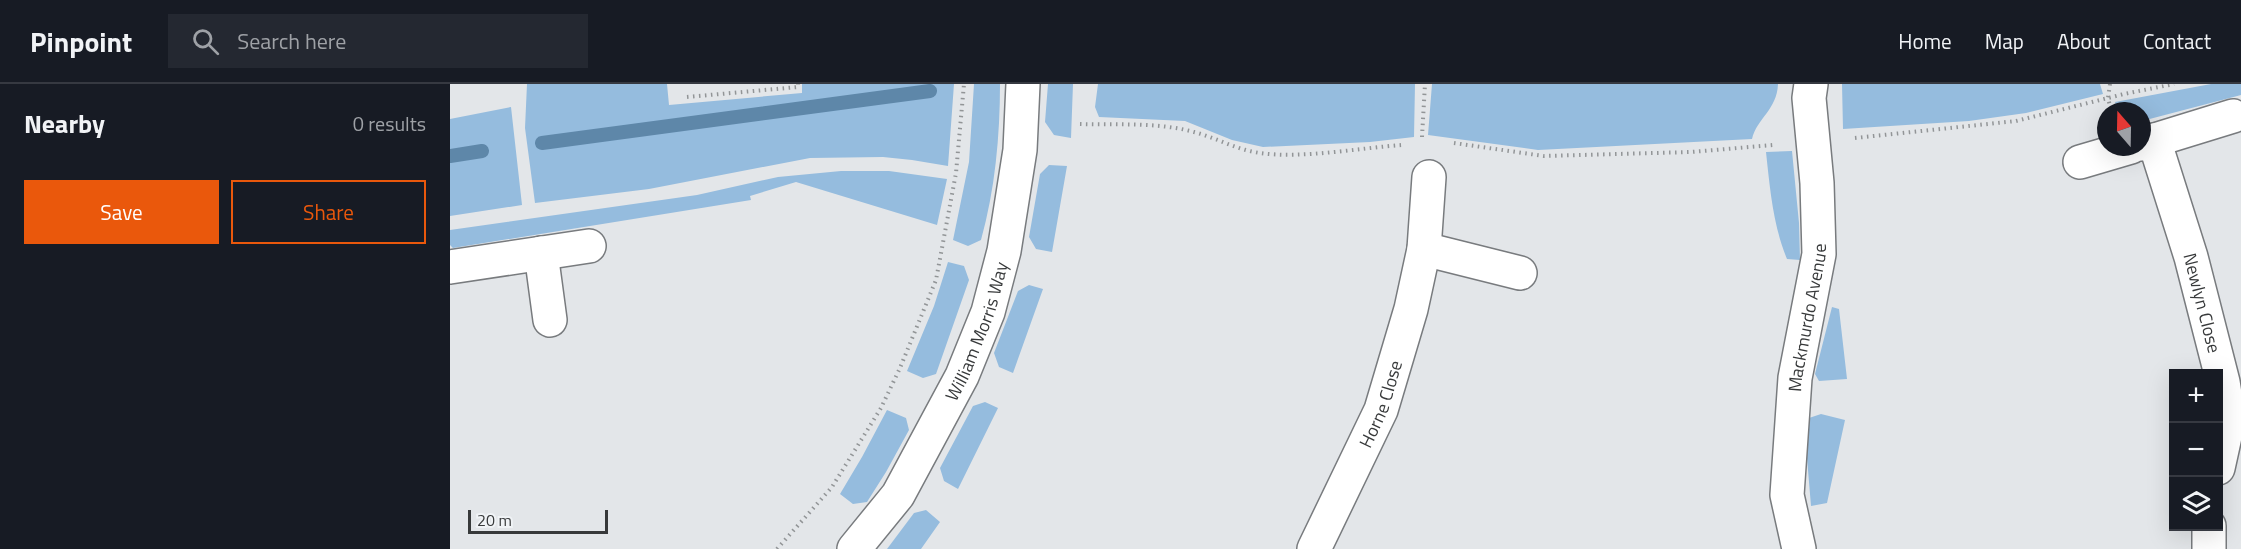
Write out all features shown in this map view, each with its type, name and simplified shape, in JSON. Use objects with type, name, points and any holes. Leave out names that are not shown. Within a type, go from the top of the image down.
[{"type":"street","name":"William Morris Way","points":[[854,549],[898,495],[962,376],[988,312],[1004,251],[1020,150],[1023,84]]},
{"type":"street","name":"Mackmurdo Avenue","points":[[1799,549],[1788,495],[1795,378],[1819,254],[1809,98],[1811,84]]},
{"type":"street","points":[[2151,142],[2233,116]]},
{"type":"street","points":[[2080,162],[2101,156]]},
{"type":"street","name":"Newlyn Close","points":[[2148,156],[2191,257],[2223,382],[2229,418],[2223,445]]},
{"type":"street","name":"Horne Close","points":[[1314,549],[1381,410],[1411,309],[1424,249],[1429,177]]},
{"type":"street","points":[[450,267],[589,246]]},
{"type":"street","points":[[1424,249],[1520,273]]},
{"type":"street","points":[[541,253],[550,320]]},
{"type":"street","points":[[2209,531],[2209,549]]},
{"type":"path","points":[[687,97],[798,87],[798,84]]},
{"type":"path","points":[[777,549],[832,487],[881,408],[936,280],[956,173],[964,84]]},
{"type":"path","points":[[1422,126],[1425,84]]},
{"type":"path","points":[[2109,102],[2110,84]]},
{"type":"path","points":[[1449,142],[1544,156],[1692,152],[2016,121],[2174,84]]},
{"type":"path","points":[[1080,124],[1143,125],[1193,132],[1237,148],[1261,153],[1300,154],[1408,144]]},
{"type":"shaded area","points":[[527,84],[667,84],[669,105],[802,93],[802,84],[954,84],[948,166],[883,157],[810,158],[649,189],[535,203],[525,128]]},
{"type":"shaded area","points":[[974,84],[1000,84],[1000,104],[996,163],[986,221],[981,240],[968,246],[953,240],[969,162]]},
{"type":"shaded area","points":[[1048,84],[1073,84],[1071,138],[1054,135],[1045,122]]},
{"type":"shaded area","points":[[1098,84],[1415,84],[1414,137],[1370,142],[1263,147],[1232,140],[1185,121],[1099,117],[1095,107]]},
{"type":"shaded area","points":[[1432,84],[1778,84],[1774,101],[1758,125],[1752,139],[1538,150],[1428,135]]},
{"type":"shaded area","points":[[1842,84],[2100,84],[2103,94],[2026,113],[1969,121],[1843,129]]},
{"type":"shaded area","points":[[2211,84],[2241,84],[2241,95],[2151,119],[2151,102],[2115,102]]},
{"type":"shaded area","points":[[511,107],[522,205],[450,216],[450,119]]},
{"type":"shaded area","points":[[1792,151],[1800,260],[1787,259],[1782,246],[1773,207],[1766,152]]},
{"type":"shaded area","points":[[1049,165],[1067,166],[1052,252],[1036,249],[1029,237],[1040,174]]},
{"type":"shaded area","points":[[841,171],[889,171],[947,179],[937,225],[796,182],[750,196],[751,200],[453,248],[450,245],[450,230],[697,195],[778,177]]},
{"type":"shaded area","points":[[948,262],[964,266],[969,280],[936,374],[923,378],[907,371],[934,306]]},
{"type":"shaded area","points":[[1029,285],[1043,289],[1013,373],[999,367],[994,353],[1018,291]]},
{"type":"shaded area","points":[[1832,307],[1839,309],[1847,379],[1819,381],[1815,374]]},
{"type":"shaded area","points":[[985,402],[998,408],[958,489],[944,481],[940,468],[973,406]]},
{"type":"shaded area","points":[[887,410],[906,418],[909,430],[867,502],[853,504],[840,494]]},
{"type":"shaded area","points":[[1821,414],[1845,420],[1827,503],[1811,506],[1806,446],[1809,418]]},
{"type":"shaded area","points":[[926,510],[940,522],[921,549],[887,549],[914,513]]},
{"type":"waterway","points":[[542,143],[930,91]]},
{"type":"waterway","points":[[450,156],[482,151]]}]
